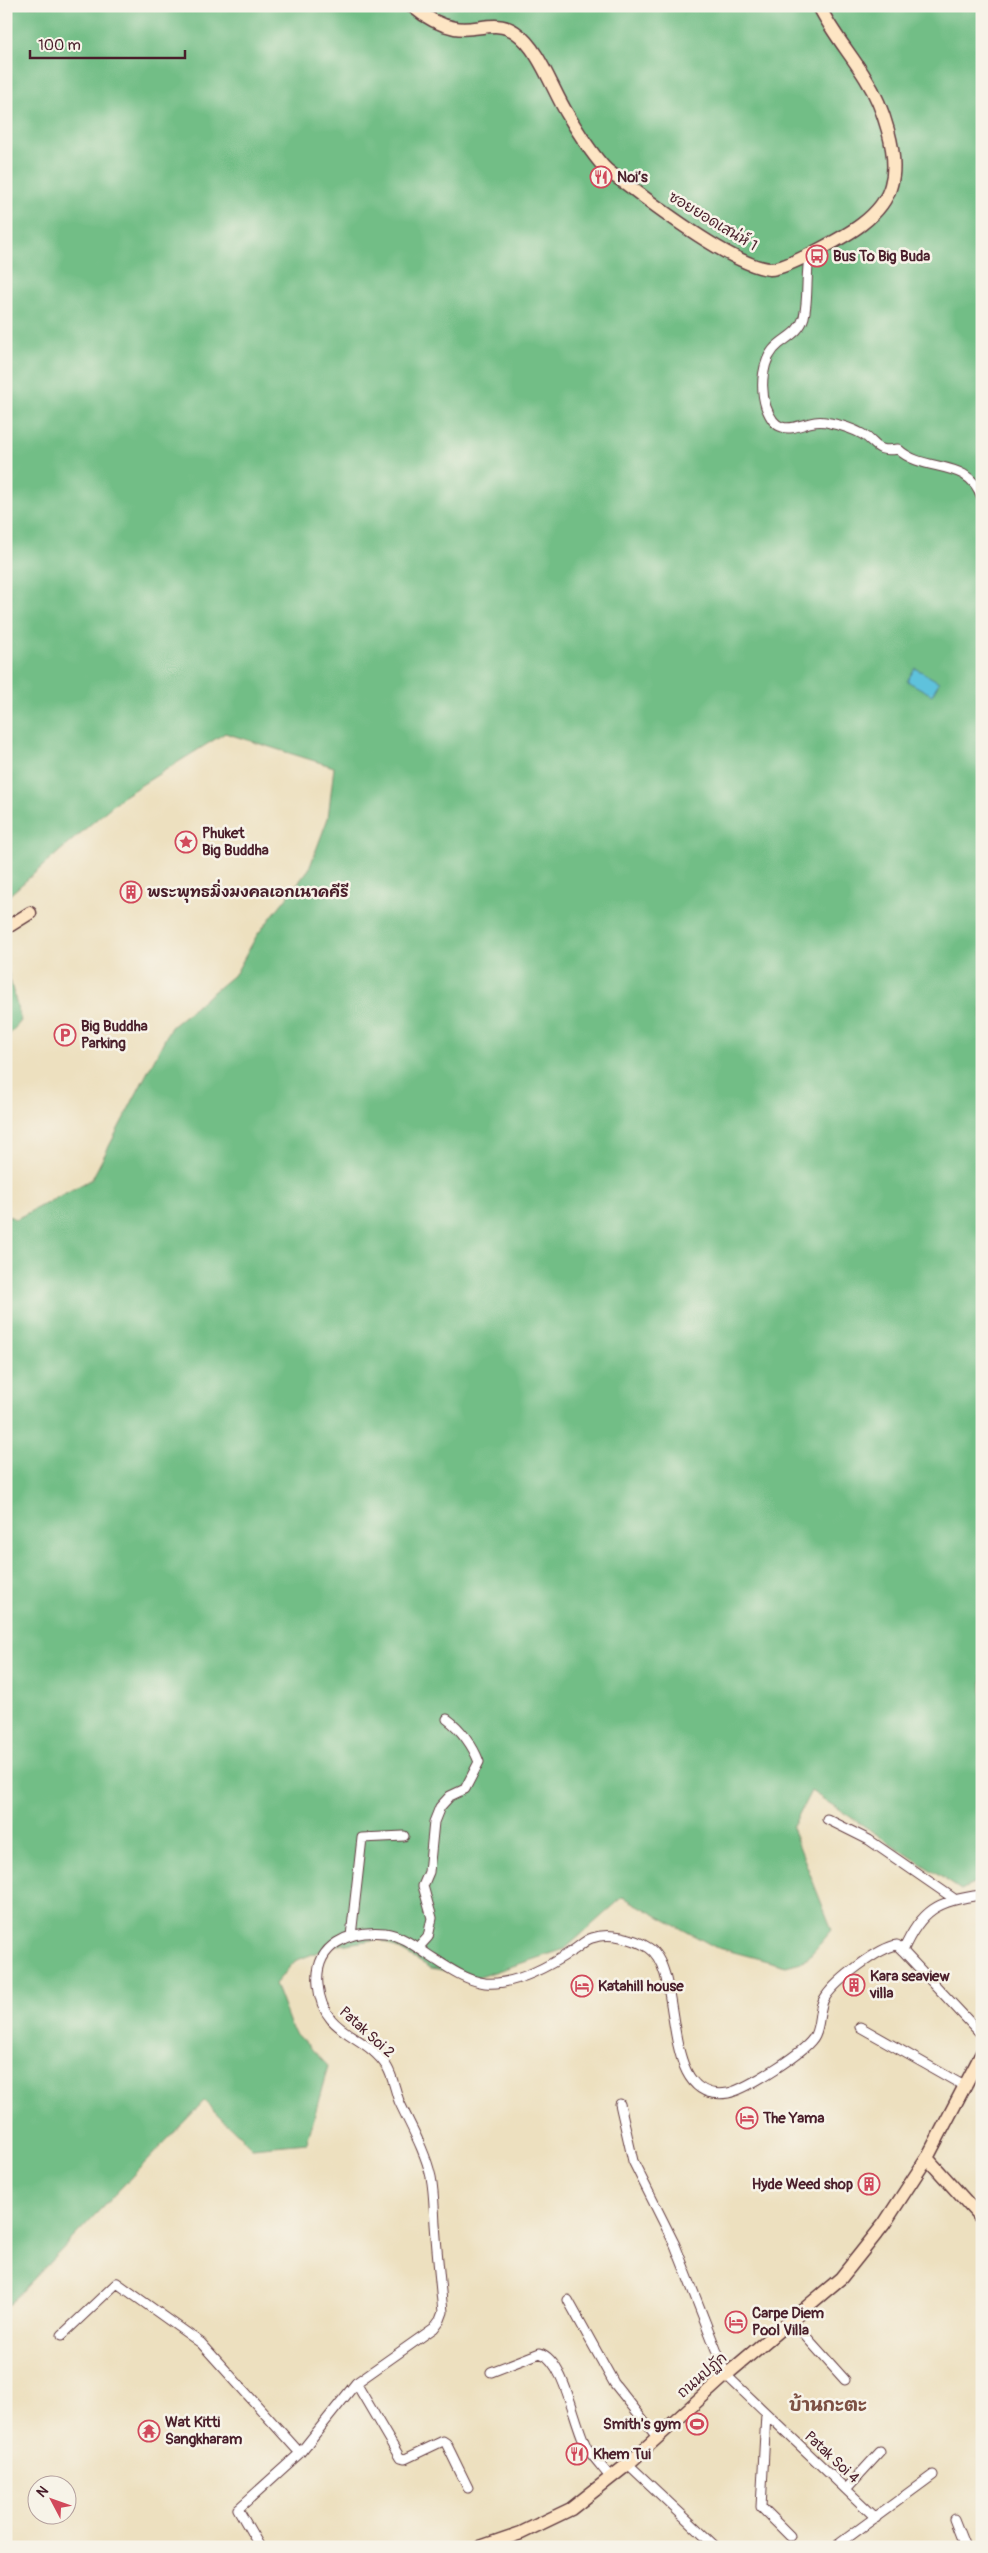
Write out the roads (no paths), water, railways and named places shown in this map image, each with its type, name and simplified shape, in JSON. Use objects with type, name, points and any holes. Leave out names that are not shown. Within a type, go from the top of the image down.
[{"type":"street","name":"ซอยยอดเสน่ห์ 1","points":[[412,6],[427,18],[455,28],[496,25],[515,32],[536,55],[568,116],[604,168],[660,209],[710,242],[748,263],[770,269],[786,266],[859,226],[885,200],[892,184],[893,163],[885,120],[866,79],[827,23],[819,6]]},
{"type":"street","points":[[810,253],[804,318],[791,338],[778,344],[769,358],[764,374],[762,389],[771,418],[782,428],[794,427],[815,420],[853,430],[867,437],[874,446],[890,451],[898,449],[911,460],[955,470],[976,481],[982,498]]},
{"type":"street","points":[[6,928],[30,913]]},
{"type":"street","points":[[418,1948],[428,1937],[432,1918],[424,1886],[429,1872],[434,1822],[440,1807],[450,1796],[465,1789],[478,1762],[474,1748],[465,1739],[457,1726],[447,1720]]},
{"type":"street","points":[[827,1820],[869,1840],[953,1898]]},
{"type":"street","points":[[351,1936],[362,1838],[404,1836]]},
{"type":"street","points":[[982,1895],[953,1898],[938,1905],[914,1927],[904,1951],[982,2035]]},
{"type":"street","name":"Patak Soi 2","points":[[260,2547],[238,2509],[300,2453],[356,2383],[434,2328],[443,2312],[431,2176],[422,2150],[398,2097],[388,2067],[370,2049],[332,2023],[321,2002],[318,1970],[331,1945],[351,1936],[387,1933],[418,1948],[464,1976],[486,1983],[514,1980],[570,1953],[591,1938],[607,1936],[638,1942],[653,1950],[662,1966],[681,2058],[691,2080],[707,2093],[729,2093],[785,2063],[815,2037],[824,1997],[844,1978],[886,1947],[897,1945],[904,1951]]},
{"type":"street","points":[[860,2027],[966,2087]]},
{"type":"street","name":"ถนนปฏัก","points":[[480,2547],[521,2533],[571,2509],[628,2464],[726,2375],[841,2278],[884,2224],[927,2158],[966,2087],[982,2053]]},
{"type":"street","points":[[620,2104],[633,2161],[675,2245],[726,2375]]},
{"type":"street","points":[[927,2158],[982,2220]]},
{"type":"street","points":[[62,2335],[117,2283],[201,2343],[300,2453]]},
{"type":"street","points":[[568,2300],[614,2384],[657,2436]]},
{"type":"street","points":[[791,2320],[845,2380]]},
{"type":"street","points":[[491,2372],[540,2353],[546,2355],[557,2367],[587,2447],[611,2478]]},
{"type":"street","name":"Patak Soi 4","points":[[726,2375],[876,2518]]},
{"type":"street","points":[[356,2383],[400,2458],[405,2459],[443,2441],[446,2443],[468,2488]]},
{"type":"street","points":[[766,2414],[761,2507],[790,2536]]},
{"type":"street","points":[[846,2489],[880,2452]]},
{"type":"street","points":[[628,2464],[716,2547]]},
{"type":"street","points":[[835,2547],[932,2475]]},
{"type":"street","points":[[954,2519],[965,2547]]},
{"type":"water","points":[[915,668],[939,682],[932,695],[907,681]]},
{"type":"place","name":"Noi’s","points":[[601,177]]},
{"type":"place","name":"Bus To Big Buda","points":[[817,256]]},
{"type":"place","name":"Phuket Big Buddha","points":[[186,842]]},
{"type":"place","name":"พระพุทธมิ่งมงคลเอกเนาคคีรี","points":[[131,892]]},
{"type":"place","name":"Big Buddha Parking","points":[[65,1035]]},
{"type":"place","name":"Kara seaview villa","points":[[854,1985]]},
{"type":"place","name":"Katahill house","points":[[582,1986]]},
{"type":"place","name":"The Yama","points":[[747,2118]]},
{"type":"place","name":"Hyde Weed shop","points":[[869,2184]]},
{"type":"place","name":"Carpe Diem Pool Villa","points":[[736,2322]]},
{"type":"place","name":"Smith's gym","points":[[697,2424]]},
{"type":"place","name":"Wat Kitti Sangkharam","points":[[149,2431]]},
{"type":"place","name":"Khem Tui","points":[[577,2454]]},
{"type":"district","name":"บ้านกะตะ","points":[[828,2405]]}]
